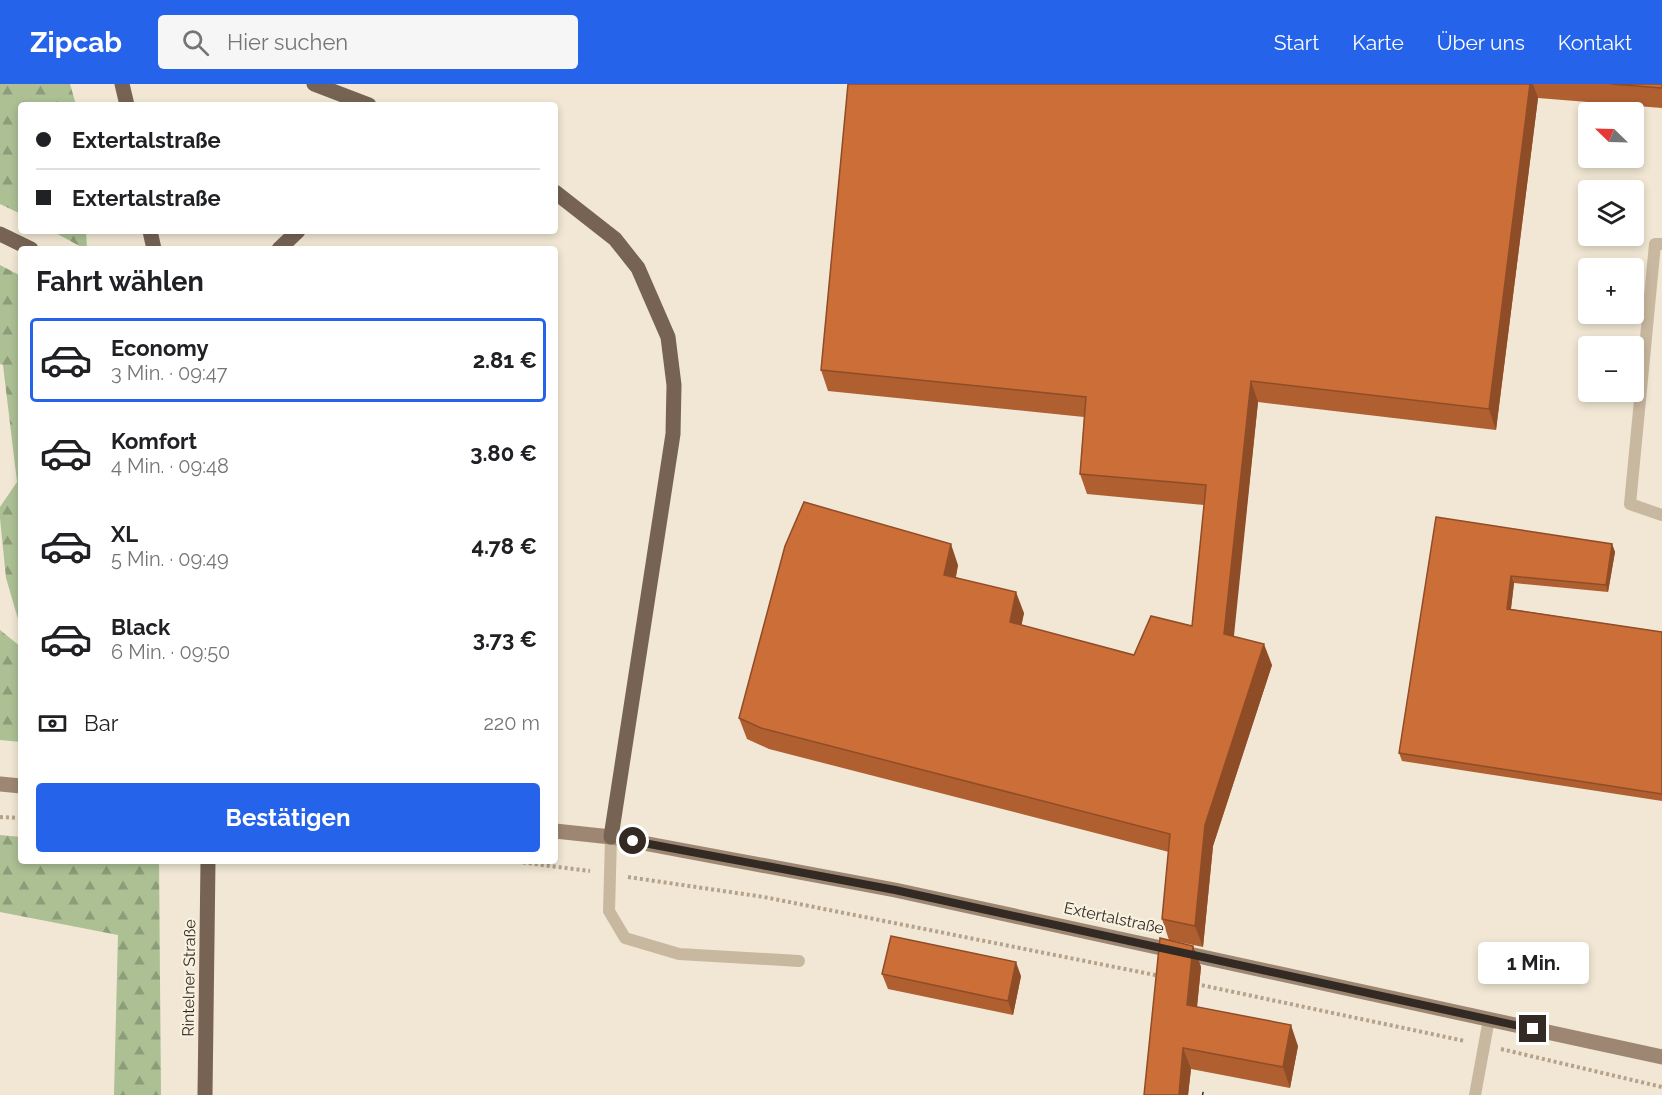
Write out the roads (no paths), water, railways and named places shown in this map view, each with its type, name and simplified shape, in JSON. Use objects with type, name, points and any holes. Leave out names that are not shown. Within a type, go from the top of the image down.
[{"type":"main road","points":[[122,84],[126,102]]},
{"type":"main road","points":[[314,84],[361,102]]},
{"type":"main road","points":[[558,196],[615,239],[638,268],[668,337],[674,385],[673,434],[611,837]]},
{"type":"main road","points":[[0,234],[26,246]]},
{"type":"main road","points":[[282,246],[295,234]]},
{"type":"main road","points":[[0,784],[18,786]]},
{"type":"main road","name":"Extertalstraße","points":[[558,831],[611,837],[895,890],[1662,1057]]},
{"type":"main road","name":"Rintelner Straße","points":[[205,1095],[208,864]]},
{"type":"lane","points":[[1662,244],[1655,244],[1630,504],[1662,514]]},
{"type":"lane","points":[[611,837],[609,910],[625,938],[679,954],[799,961]]},
{"type":"lane","points":[[1475,1095],[1489,1019]]},
{"type":"railway","points":[[1202,1094],[1207,1095]]}]
